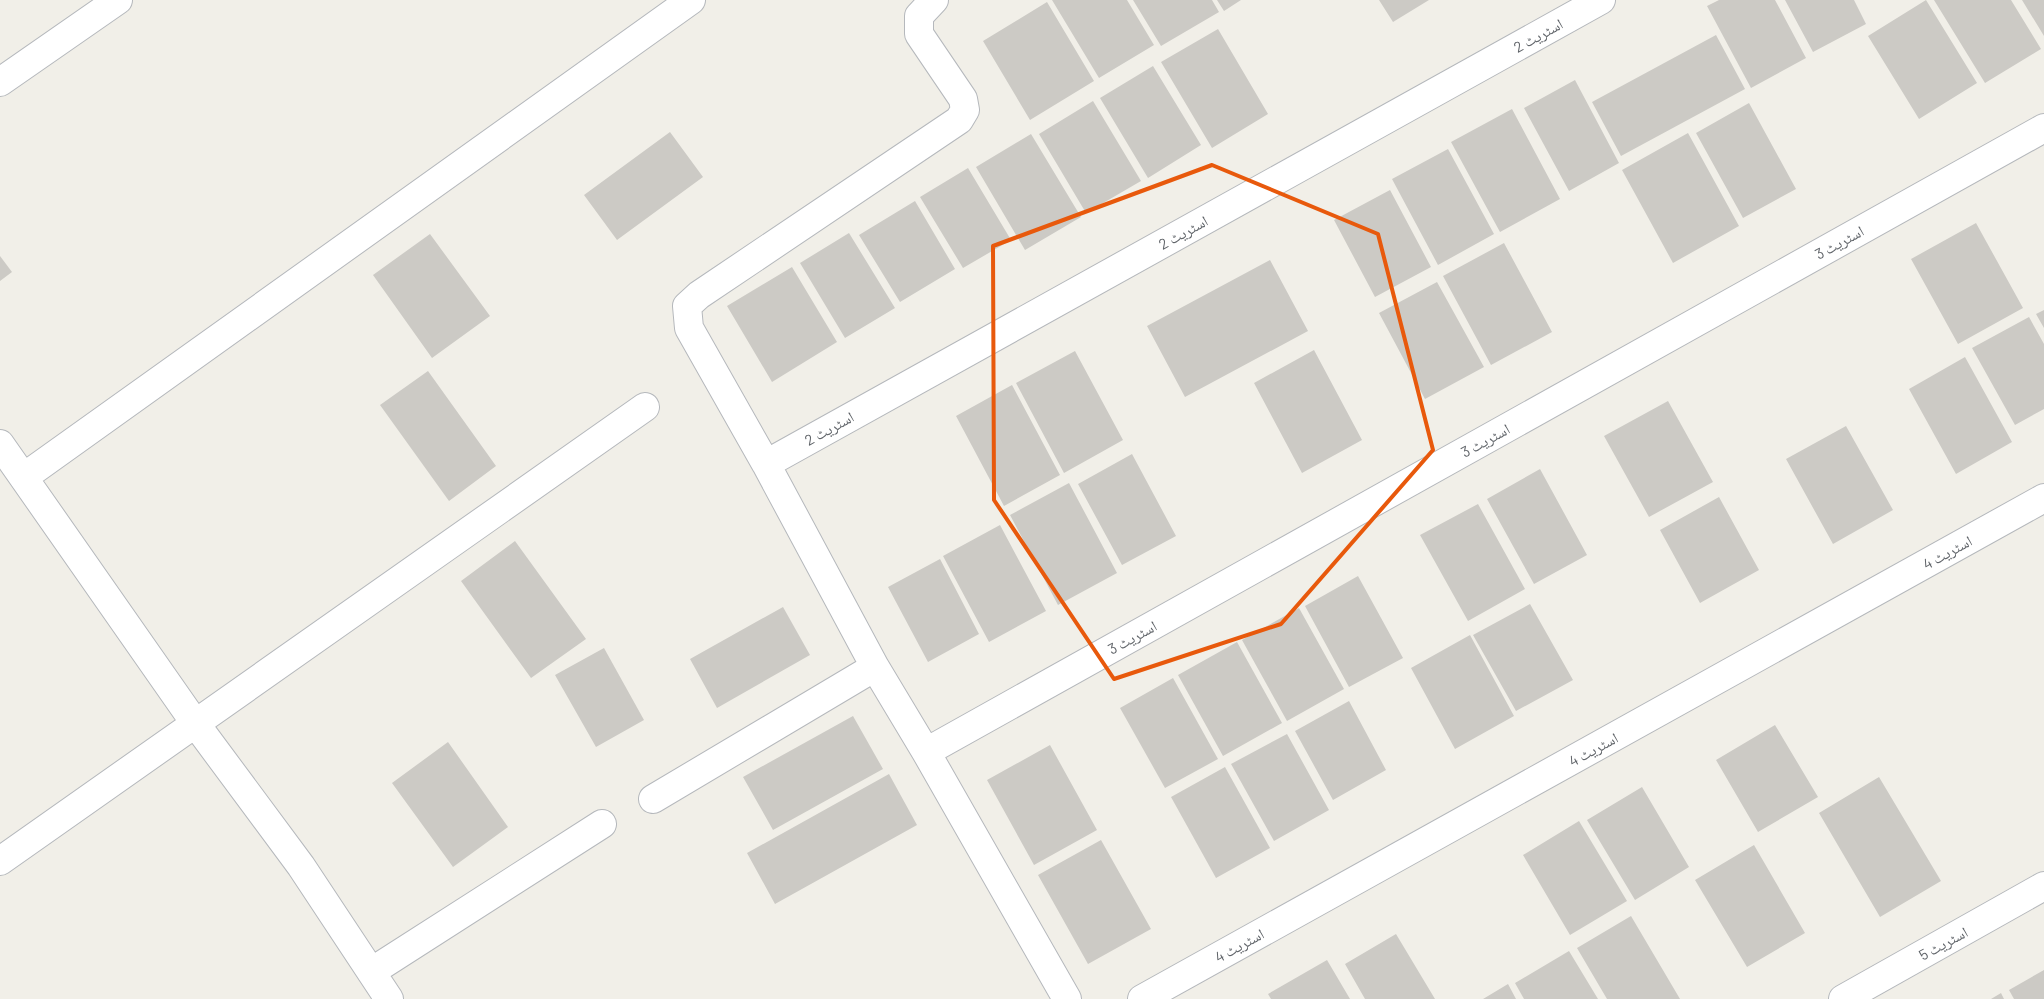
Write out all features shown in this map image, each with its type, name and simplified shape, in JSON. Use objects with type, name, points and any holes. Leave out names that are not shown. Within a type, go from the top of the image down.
[{"type":"street","points":[[0,82],[118,0]]},
{"type":"street","points":[[24,477],[691,0]]},
{"type":"street","points":[[934,0],[929,3],[919,16],[919,34],[963,100],[965,110],[959,120],[699,295],[687,306],[688,328],[766,464],[875,667],[926,752],[1067,999]]},
{"type":"street","name":"اسٹریٹ 2","points":[[766,464],[1601,0]]},
{"type":"street","name":"اسٹریٹ 3","points":[[926,752],[2044,128]]},
{"type":"street","points":[[0,861],[645,407]]},
{"type":"street","points":[[0,444],[195,723],[300,866],[389,999]]},
{"type":"street","name":"اسٹریٹ 4","points":[[1142,999],[2044,498]]},
{"type":"street","points":[[653,798],[875,667]]},
{"type":"street","points":[[371,972],[602,824]]},
{"type":"street","name":"اسٹریٹ 5","points":[[1843,999],[2044,886]]},
{"type":"highlighted area","points":[[1212,165],[1378,234],[1433,450],[1281,624],[1114,679],[994,500],[993,246]]},
{"type":"building","points":[[1052,0],[1127,0],[1154,45],[1099,78]]},
{"type":"building","points":[[1133,0],[1212,0],[1219,12],[1161,46]]},
{"type":"building","points":[[1217,0],[1241,0],[1224,11]]},
{"type":"building","points":[[1379,0],[1429,0],[1393,22]]},
{"type":"building","points":[[1719,0],[1775,0],[1806,58],[1751,88],[1707,6]]},
{"type":"building","points":[[1785,0],[1854,0],[1866,24],[1813,52]]},
{"type":"building","points":[[1926,0],[1977,83],[1919,119],[1868,36]]},
{"type":"building","points":[[1934,0],[2011,0],[2041,49],[1985,83]]},
{"type":"building","points":[[2022,0],[2044,0],[2044,36]]},
{"type":"building","points":[[1047,2],[1094,81],[1030,120],[983,41]]},
{"type":"building","points":[[1218,29],[1268,114],[1212,148],[1161,62]]},
{"type":"building","points":[[1716,35],[1745,89],[1621,156],[1592,102]]},
{"type":"building","points":[[1153,66],[1201,145],[1148,178],[1100,98]]},
{"type":"building","points":[[1575,80],[1619,163],[1569,191],[1524,108]]},
{"type":"building","points":[[1093,101],[1141,181],[1086,213],[1039,134]]},
{"type":"building","points":[[1749,103],[1796,189],[1743,218],[1696,133]]},
{"type":"building","points":[[1512,109],[1560,199],[1500,232],[1451,142]]},
{"type":"building","points":[[670,132],[703,177],[617,240],[584,195]]},
{"type":"building","points":[[1688,133],[1739,226],[1673,263],[1622,170]]},
{"type":"building","points":[[1031,134],[1081,217],[1025,250],[976,167]]},
{"type":"building","points":[[1448,149],[1494,234],[1438,265],[1392,179]]},
{"type":"building","points":[[968,168],[1011,240],[963,268],[920,197]]},
{"type":"building","points":[[1390,190],[1431,267],[1375,297],[1334,220]]},
{"type":"building","points":[[915,201],[955,269],[900,302],[859,235]]},
{"type":"building","points":[[1976,223],[2023,308],[1958,344],[1911,259]]},
{"type":"building","points":[[849,233],[895,308],[845,338],[800,263]]},
{"type":"building","points":[[430,234],[490,316],[432,358],[373,275]]},
{"type":"building","points":[[1504,243],[1552,332],[1491,365],[1443,276]]},
{"type":"building","points":[[0,256],[12,272],[0,281]]},
{"type":"building","points":[[1270,260],[1308,331],[1185,397],[1147,326]]},
{"type":"building","points":[[792,267],[837,342],[772,382],[727,306]]},
{"type":"building","points":[[1437,282],[1484,367],[1425,399],[1379,313]]},
{"type":"building","points":[[2044,310],[2044,328],[2036,314]]},
{"type":"building","points":[[2029,317],[2044,344],[2044,409],[2015,425],[1972,348]]},
{"type":"building","points":[[1314,350],[1362,440],[1302,473],[1254,383]]},
{"type":"building","points":[[1075,351],[1123,440],[1064,473],[1016,383]]},
{"type":"building","points":[[1965,357],[2012,442],[1956,474],[1909,389]]},
{"type":"building","points":[[428,371],[496,466],[449,501],[380,405]]},
{"type":"building","points":[[1012,385],[1060,475],[1004,506],[956,416]]},
{"type":"building","points":[[1668,401],[1713,482],[1649,517],[1604,436]]},
{"type":"building","points":[[1846,426],[1893,510],[1833,544],[1786,459]]},
{"type":"building","points":[[1132,454],[1176,536],[1122,565],[1078,484]]},
{"type":"building","points":[[1540,469],[1587,555],[1534,584],[1487,499]]},
{"type":"building","points":[[1069,483],[1117,573],[1058,605],[1010,515]]},
{"type":"building","points":[[1719,497],[1759,570],[1700,603],[1660,530]]},
{"type":"building","points":[[1478,504],[1525,589],[1468,621],[1420,535]]},
{"type":"building","points":[[1000,525],[1046,611],[989,642],[943,556]]},
{"type":"building","points":[[515,541],[586,639],[531,678],[461,581]]},
{"type":"building","points":[[940,559],[979,634],[928,662],[888,587]]},
{"type":"building","points":[[1358,576],[1403,658],[1349,687],[1305,606]]},
{"type":"building","points":[[1530,604],[1573,680],[1516,711],[1473,635]]},
{"type":"building","points":[[783,607],[810,655],[717,708],[690,659]]},
{"type":"building","points":[[1299,608],[1344,689],[1287,721],[1242,640]]},
{"type":"building","points":[[1470,635],[1514,716],[1455,749],[1411,668]]},
{"type":"building","points":[[1237,642],[1282,723],[1223,756],[1178,675]]},
{"type":"building","points":[[604,648],[644,720],[596,747],[555,675]]},
{"type":"building","points":[[1173,678],[1218,759],[1165,788],[1120,708]]},
{"type":"building","points":[[1349,701],[1386,770],[1333,800],[1295,731]]},
{"type":"building","points":[[853,716],[883,769],[773,830],[743,777]]},
{"type":"building","points":[[1775,725],[1818,797],[1758,832],[1716,760]]},
{"type":"building","points":[[1287,734],[1329,810],[1274,841],[1231,764]]},
{"type":"building","points":[[448,742],[508,827],[453,867],[392,783]]},
{"type":"building","points":[[1050,745],[1097,830],[1034,865],[987,780]]},
{"type":"building","points":[[1225,767],[1270,848],[1216,878],[1171,797]]},
{"type":"building","points":[[889,774],[917,825],[775,904],[747,853]]},
{"type":"building","points":[[1879,777],[1941,881],[1880,917],[1819,813]]},
{"type":"building","points":[[1642,787],[1689,867],[1635,900],[1587,820]]},
{"type":"building","points":[[1579,821],[1627,901],[1570,935],[1523,855]]},
{"type":"building","points":[[1101,840],[1151,929],[1088,964],[1038,875]]},
{"type":"building","points":[[1754,845],[1805,933],[1747,967],[1695,880]]},
{"type":"building","points":[[1631,916],[1680,999],[1607,999],[1577,948]]},
{"type":"building","points":[[1396,934],[1435,999],[1365,999],[1345,964]]},
{"type":"building","points":[[1569,951],[1598,999],[1524,999],[1515,983]]},
{"type":"building","points":[[1327,960],[1350,999],[1271,999],[1268,994]]},
{"type":"building","points":[[2044,970],[2044,999],[2014,999],[2009,990]]},
{"type":"building","points":[[1508,984],[1516,999],[1483,999]]},
{"type":"building","points":[[2001,993],[2004,999],[1991,999]]}]
